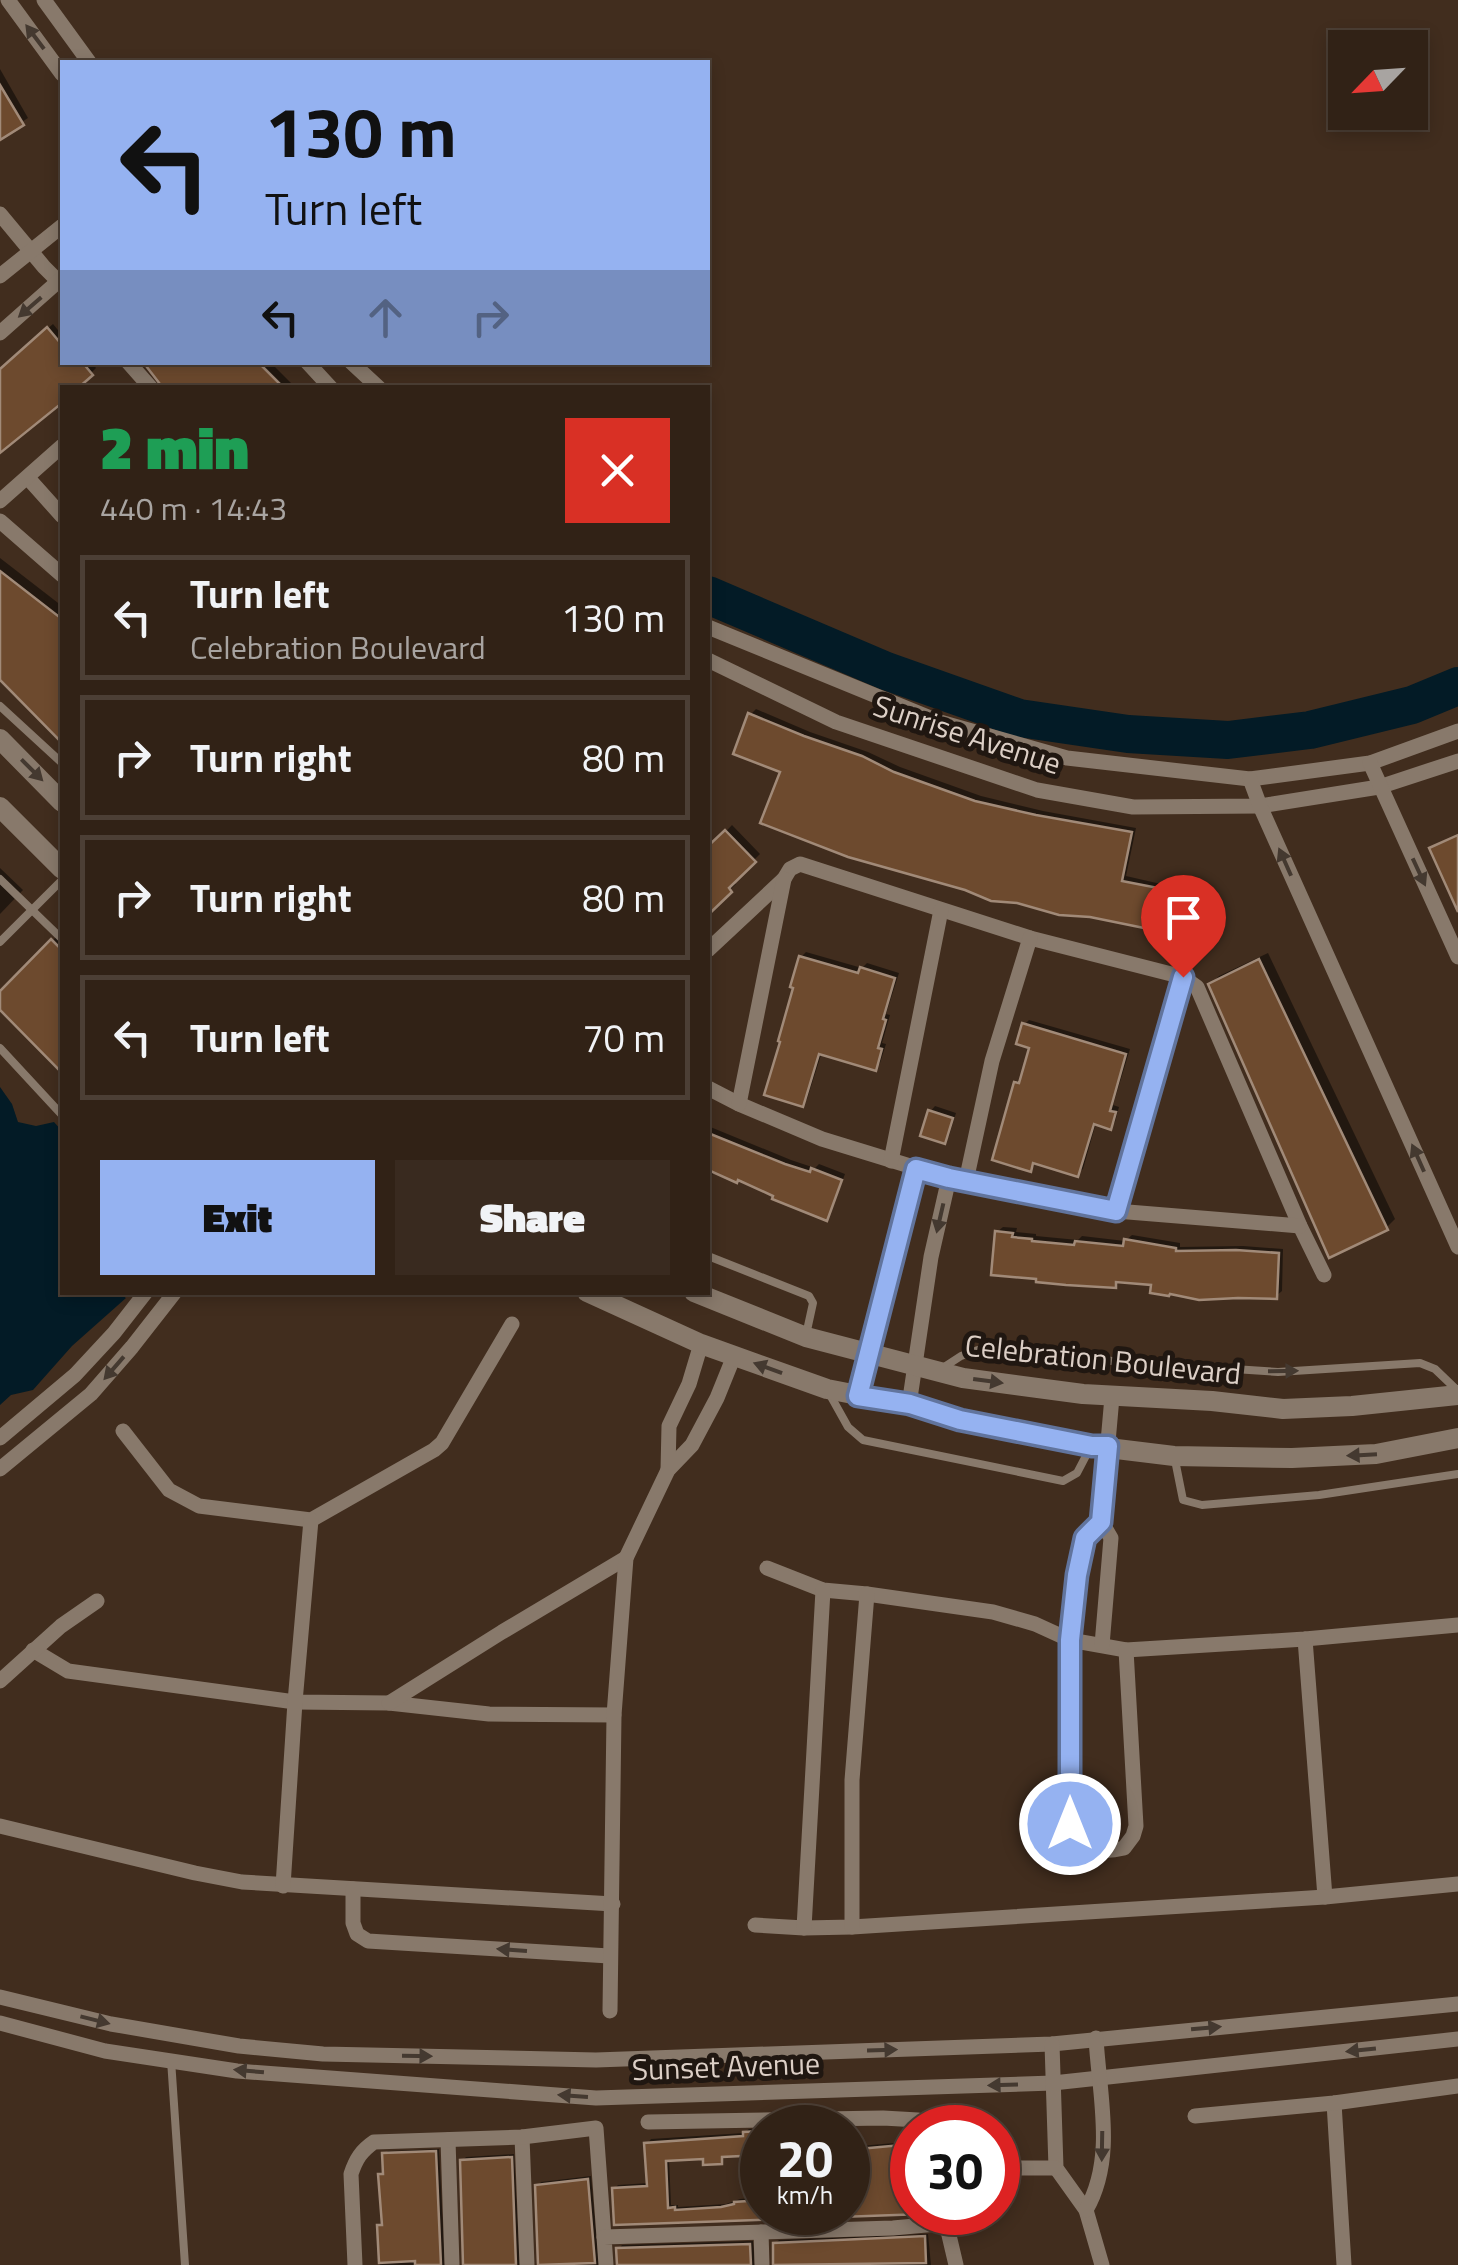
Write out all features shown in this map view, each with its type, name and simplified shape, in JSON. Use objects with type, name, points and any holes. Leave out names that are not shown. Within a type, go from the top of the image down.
[{"type":"street","points":[[8,0],[60,71]]},
{"type":"street","points":[[44,0],[89,60]]},
{"type":"street","points":[[0,214],[60,281]]},
{"type":"street","points":[[0,276],[60,228]]},
{"type":"street","points":[[0,333],[60,283]]},
{"type":"street","points":[[309,365],[328,385]]},
{"type":"street","points":[[353,365],[376,385]]},
{"type":"street","points":[[0,502],[60,448]]},
{"type":"street","points":[[28,478],[60,514]]},
{"type":"street","points":[[0,521],[60,572]]},
{"type":"street","name":"Sunrise Avenue","points":[[710,628],[940,722],[1066,758],[1250,778],[1370,762],[1458,731]]},
{"type":"street","name":"Sunrise Avenue","points":[[710,661],[836,722],[1036,790],[1133,807],[1260,806],[1379,787],[1458,761]]},
{"type":"street","points":[[0,739],[60,800]]},
{"type":"street","points":[[1370,762],[1458,956]]},
{"type":"street","points":[[1250,778],[1458,1247]]},
{"type":"street","points":[[0,806],[60,867]]},
{"type":"street","points":[[739,1104],[784,880],[790,869],[800,864],[1030,938],[1183,977],[1197,987],[1324,1275]]},
{"type":"street","points":[[710,948],[784,880]]},
{"type":"street","points":[[890,1161],[940,910]]},
{"type":"street","points":[[966,1181],[992,1061],[1030,938]]},
{"type":"street","points":[[1116,1211],[1183,977]]},
{"type":"street","points":[[710,1089],[822,1139],[949,1178],[1116,1211],[1300,1226]]},
{"type":"street","points":[[858,1396],[916,1169]]},
{"type":"street","points":[[910,1404],[931,1258],[949,1178]]},
{"type":"street","points":[[0,1438],[75,1375],[144,1295]]},
{"type":"street","points":[[0,1469],[91,1394],[173,1295]]},
{"type":"street","points":[[594,1295],[701,1344],[827,1389],[910,1404],[960,1420],[1100,1446],[1174,1456],[1292,1458],[1376,1454],[1458,1438]]},
{"type":"street","name":"Celebration Boulevard","points":[[701,1295],[806,1337],[964,1378],[1112,1396],[1283,1409],[1352,1406],[1458,1393]]},
{"type":"street","points":[[124,1431],[169,1490],[199,1506],[311,1520],[442,1443],[512,1324]]},
{"type":"street","points":[[668,1470],[669,1426],[689,1384],[701,1344]]},
{"type":"street","points":[[610,2012],[614,1714],[626,1558],[668,1470],[692,1446],[734,1356]]},
{"type":"street","points":[[1102,1644],[1111,1538],[1101,1522],[1100,1446],[1112,1396]]},
{"type":"street","points":[[283,1886],[311,1520]]},
{"type":"street","points":[[1101,1522],[1085,1538],[1070,1640],[1070,1824],[1079,1842],[1093,1850],[1124,1848],[1136,1826],[1126,1650]]},
{"type":"street","points":[[389,1703],[626,1558]]},
{"type":"street","points":[[767,1568],[823,1590],[993,1612],[1035,1624],[1070,1640],[1126,1650],[1458,1626]]},
{"type":"street","points":[[1077,1575],[1109,1578]]},
{"type":"street","points":[[804,1928],[823,1590]]},
{"type":"street","points":[[852,1927],[852,1780],[867,1594]]},
{"type":"street","points":[[0,1681],[61,1626],[97,1601]]},
{"type":"street","points":[[1304,1639],[1326,1897]]},
{"type":"street","points":[[33,1650],[68,1671],[295,1702],[389,1703],[488,1714],[614,1714]]},
{"type":"street","points":[[0,1826],[242,1882],[613,1904]]},
{"type":"street","points":[[755,1925],[852,1927],[1326,1897],[1458,1884]]},
{"type":"street","points":[[354,1890],[357,1934],[368,1941],[609,1956]]},
{"type":"street","name":"Sunset Avenue","points":[[0,1996],[111,2024],[240,2046],[323,2054],[596,2060],[1052,2044],[1458,2004]]},
{"type":"street","name":"Sunset Avenue","points":[[0,2023],[105,2050],[237,2071],[596,2098],[1053,2083],[1458,2039]]},
{"type":"street","points":[[1086,2210],[1095,2194],[1104,2137],[1096,2038]]},
{"type":"street","points":[[1052,2044],[1056,2168],[1086,2210],[1102,2265]]},
{"type":"street","points":[[1195,2116],[1458,2086]]},
{"type":"street","points":[[1334,2102],[1344,2265]]},
{"type":"street","points":[[648,2122],[890,2118]]},
{"type":"street","points":[[355,2265],[351,2174],[362,2150],[374,2142],[522,2138],[596,2128],[606,2265]]},
{"type":"street","points":[[522,2138],[528,2265]]},
{"type":"street","points":[[448,2140],[452,2265]]},
{"type":"street","points":[[1020,2168],[1056,2168]]},
{"type":"street","points":[[870,2229],[937,2224],[948,2230],[956,2265]]},
{"type":"street","points":[[604,2237],[740,2233]]},
{"type":"street","points":[[761,2235],[762,2265]]},
{"type":"lane","points":[[0,706],[60,761]]},
{"type":"lane","points":[[0,879],[60,937]]},
{"type":"lane","points":[[0,942],[60,882]]},
{"type":"lane","points":[[0,1048],[60,1113]]},
{"type":"lane","points":[[710,1257],[810,1296],[814,1303],[806,1337]]},
{"type":"lane","points":[[938,1372],[978,1350],[1027,1350],[1278,1372],[1420,1363],[1435,1369],[1458,1393]]},
{"type":"lane","points":[[827,1389],[848,1427],[862,1440],[881,1444],[1063,1481],[1076,1473],[1100,1446]]},
{"type":"lane","points":[[1174,1456],[1183,1500],[1202,1505],[1319,1495],[1458,1474]]},
{"type":"lane","points":[[171,2060],[184,2265]]},
{"type":"water","points":[[0,1087],[18,1122],[36,1126],[54,1122],[60,1129],[60,1295],[126,1298],[72,1346],[33,1390],[11,1395],[0,1405]]},
{"type":"building","points":[[0,85],[24,125],[0,140]]},
{"type":"building","points":[[47,327],[60,343],[60,365],[85,365],[93,375],[81,385],[60,385],[60,405],[0,453],[0,369]]},
{"type":"building","points":[[145,365],[261,365],[281,385],[161,385]]},
{"type":"building","points":[[0,571],[60,617],[60,741],[0,680]]},
{"type":"building","points":[[748,713],[975,801],[1132,832],[1122,881],[1158,888],[1149,929],[991,901],[848,857],[760,823],[780,772],[733,754]]},
{"type":"building","points":[[725,830],[756,862],[710,913],[710,844]]},
{"type":"building","points":[[1458,835],[1458,912],[1429,848]]},
{"type":"building","points":[[51,939],[60,948],[60,1071],[0,1010],[0,991]]},
{"type":"building","points":[[799,956],[858,973],[860,967],[895,978],[883,1019],[886,1020],[876,1071],[819,1054],[803,1107],[764,1095]]},
{"type":"building","points":[[1259,959],[1388,1230],[1329,1258],[1208,984]]},
{"type":"building","points":[[1022,1023],[1126,1054],[1110,1111],[1116,1112],[1111,1130],[1094,1124],[1078,1177],[1033,1163],[1031,1172],[992,1160],[1014,1082],[1019,1083],[1029,1048],[1016,1044]]},
{"type":"building","points":[[928,1110],[953,1118],[945,1144],[920,1136]]},
{"type":"building","points":[[710,1134],[785,1164],[810,1172],[811,1168],[842,1180],[827,1221],[772,1199],[773,1196],[738,1180],[737,1183],[710,1171]]},
{"type":"building","points":[[995,1231],[1032,1241],[1074,1245],[1075,1241],[1123,1246],[1124,1239],[1176,1251],[1279,1253],[1277,1299],[1199,1300],[1150,1293],[1151,1285],[1066,1285],[991,1275]]},
{"type":"building","points":[[740,2136],[740,2156],[722,2157],[722,2164],[703,2165],[703,2159],[666,2161],[668,2208],[721,2207],[740,2202],[740,2221],[614,2225],[612,2188],[647,2186],[644,2143]]},
{"type":"building","points":[[890,2146],[890,2215],[870,2216],[870,2148]]},
{"type":"building","points":[[436,2151],[441,2265],[415,2265],[415,2261],[379,2263],[377,2225],[382,2225],[378,2174],[383,2174],[382,2153]]},
{"type":"building","points":[[512,2157],[516,2265],[463,2265],[460,2160]]},
{"type":"building","points":[[588,2179],[595,2263],[538,2265],[535,2185]]},
{"type":"building","points":[[925,2236],[926,2263],[773,2265],[773,2243]]},
{"type":"building","points":[[750,2244],[751,2265],[617,2265],[616,2248]]},
{"type":"waterway","points":[[710,596],[886,671],[1019,718],[1128,734],[1228,740],[1310,730],[1412,705],[1458,686]]},
{"type":"route","points":[[1070,1824],[1070,1640],[1085,1538],[1101,1522],[1108,1446],[960,1420],[910,1404],[858,1396],[916,1169],[1116,1211],[1183,977]]}]
